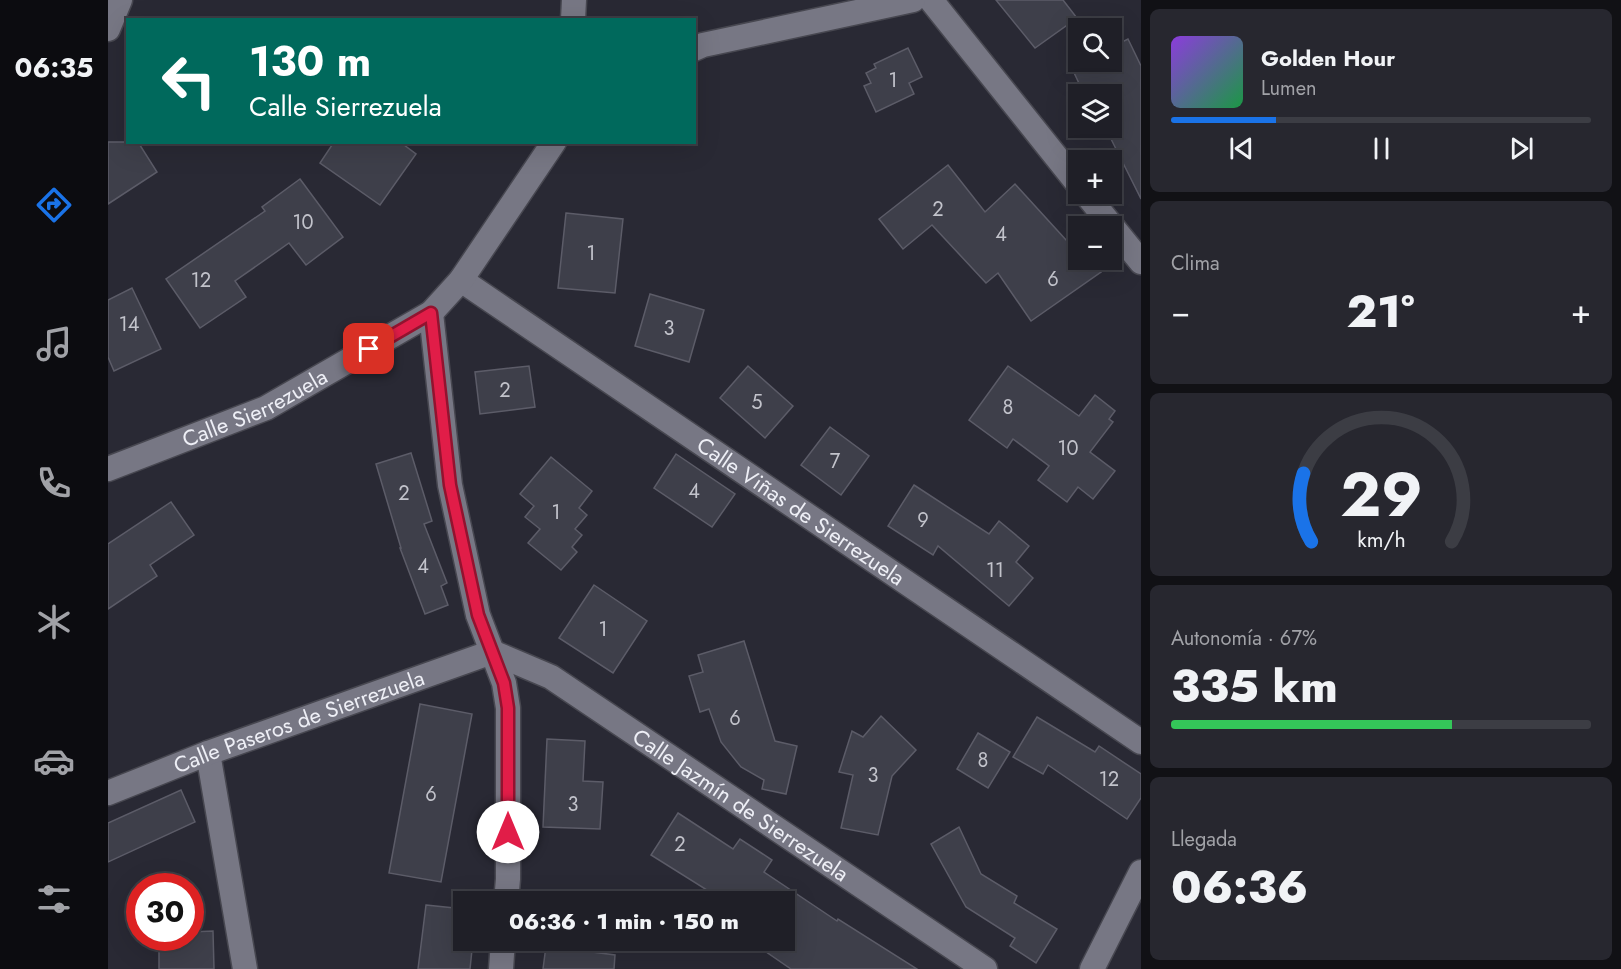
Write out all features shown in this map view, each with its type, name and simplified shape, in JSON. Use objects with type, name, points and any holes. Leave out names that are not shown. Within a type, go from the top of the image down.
[{"type":"street","points":[[108,29],[120,0]]},
{"type":"street","points":[[573,18],[574,0]]},
{"type":"street","points":[[696,48],[913,0]]},
{"type":"street","points":[[931,0],[1068,171]]},
{"type":"street","name":"Calle Sierrezuela","points":[[108,469],[266,408],[431,313],[461,280],[552,144]]},
{"type":"street","points":[[1094,204],[1141,262]]},
{"type":"street","name":"Calle Viñas de Sierrezuela","points":[[461,280],[1141,742]]},
{"type":"street","points":[[431,313],[450,485],[478,615],[504,683],[508,708],[507,891]]},
{"type":"street","name":"Calle Paseros de Sierrezuela","points":[[108,793],[208,753],[492,652]]},
{"type":"street","name":"Calle Jazmín de Sierrezuela","points":[[492,652],[551,677],[985,969]]},
{"type":"street","points":[[208,753],[245,969]]},
{"type":"street","points":[[1092,969],[1141,872]]},
{"type":"street","points":[[501,969],[502,951]]},
{"type":"building","points":[[996,0],[1063,0],[1077,18],[1068,18],[1068,24],[1035,48]]},
{"type":"building","points":[[1128,39],[1141,66],[1141,199],[1122,161],[1122,150],[1116,150],[1110,138],[1122,138],[1122,84],[1079,84],[1074,72],[1122,72],[1122,42]]},
{"type":"building","points":[[908,48],[922,77],[909,83],[914,94],[876,112],[864,86],[871,83],[866,73],[876,68],[874,64]]},
{"type":"building","points":[[108,142],[139,144],[157,172],[108,204]]},
{"type":"building","points":[[333,144],[403,144],[416,154],[380,205],[320,163]]},
{"type":"building","points":[[948,165],[985,212],[1015,184],[1068,240],[1068,270],[1099,270],[1101,272],[1031,321],[998,273],[986,283],[932,225],[903,249],[879,219]]},
{"type":"building","points":[[300,179],[343,237],[306,265],[289,243],[235,281],[246,297],[200,328],[166,279],[265,211],[262,207]]},
{"type":"building","points":[[566,213],[623,219],[615,293],[558,288]]},
{"type":"building","points":[[132,288],[161,349],[114,371],[108,357],[108,300]]},
{"type":"building","points":[[650,294],[704,310],[689,362],[635,346]]},
{"type":"building","points":[[529,366],[535,407],[480,414],[475,372]]},
{"type":"building","points":[[748,366],[793,406],[765,438],[720,398]]},
{"type":"building","points":[[1008,366],[1079,416],[1095,395],[1115,411],[1109,419],[1113,422],[1090,452],[1115,471],[1093,499],[1078,487],[1067,502],[1038,480],[1049,466],[1013,439],[1007,448],[969,420]]},
{"type":"building","points":[[830,427],[869,456],[841,495],[801,465]]},
{"type":"building","points":[[411,453],[432,521],[424,524],[447,583],[441,586],[448,605],[425,614],[400,548],[376,464]]},
{"type":"building","points":[[676,454],[735,494],[712,527],[654,488]]},
{"type":"building","points":[[551,457],[592,491],[579,508],[587,515],[575,529],[582,535],[572,547],[577,552],[561,570],[528,543],[540,529],[525,517],[534,506],[520,494]]},
{"type":"building","points":[[914,485],[989,534],[999,521],[1029,546],[1016,562],[1033,578],[1009,606],[938,546],[933,555],[888,526]]},
{"type":"building","points":[[171,502],[194,535],[150,565],[157,576],[108,609],[108,544]]},
{"type":"building","points":[[594,585],[647,621],[613,673],[559,638]]},
{"type":"building","points":[[744,641],[775,741],[797,746],[786,794],[762,789],[764,780],[741,767],[721,742],[709,709],[700,712],[689,676],[703,672],[698,655]]},
{"type":"building","points":[[420,704],[472,714],[441,882],[389,873]]},
{"type":"building","points":[[881,716],[916,750],[892,776],[878,835],[841,828],[853,775],[839,772],[852,731],[863,737]]},
{"type":"building","points":[[1037,717],[1095,752],[1099,746],[1141,774],[1141,798],[1127,819],[1048,765],[1043,774],[1013,757]]},
{"type":"building","points":[[978,733],[1010,752],[988,788],[957,769]]},
{"type":"building","points":[[547,739],[585,741],[583,781],[603,782],[600,829],[543,827]]},
{"type":"building","points":[[181,790],[195,822],[108,862],[108,823]]},
{"type":"building","points":[[678,813],[733,849],[740,839],[772,860],[764,872],[792,891],[706,891],[651,855]]},
{"type":"building","points":[[959,827],[981,874],[1017,896],[1014,903],[1057,929],[1036,963],[1010,946],[1015,938],[966,907],[931,844]]},
{"type":"building","points":[[795,893],[917,969],[791,969],[765,951],[795,951]]},
{"type":"building","points":[[426,905],[453,908],[453,951],[472,951],[470,969],[418,969]]},
{"type":"building","points":[[204,931],[213,931],[214,969],[159,969],[159,951],[204,951]]},
{"type":"building","points":[[545,951],[584,951],[615,955],[614,969],[543,969]]},
{"type":"route","points":[[369,349],[431,313],[450,485],[478,615],[504,683],[508,708],[508,832]]}]
